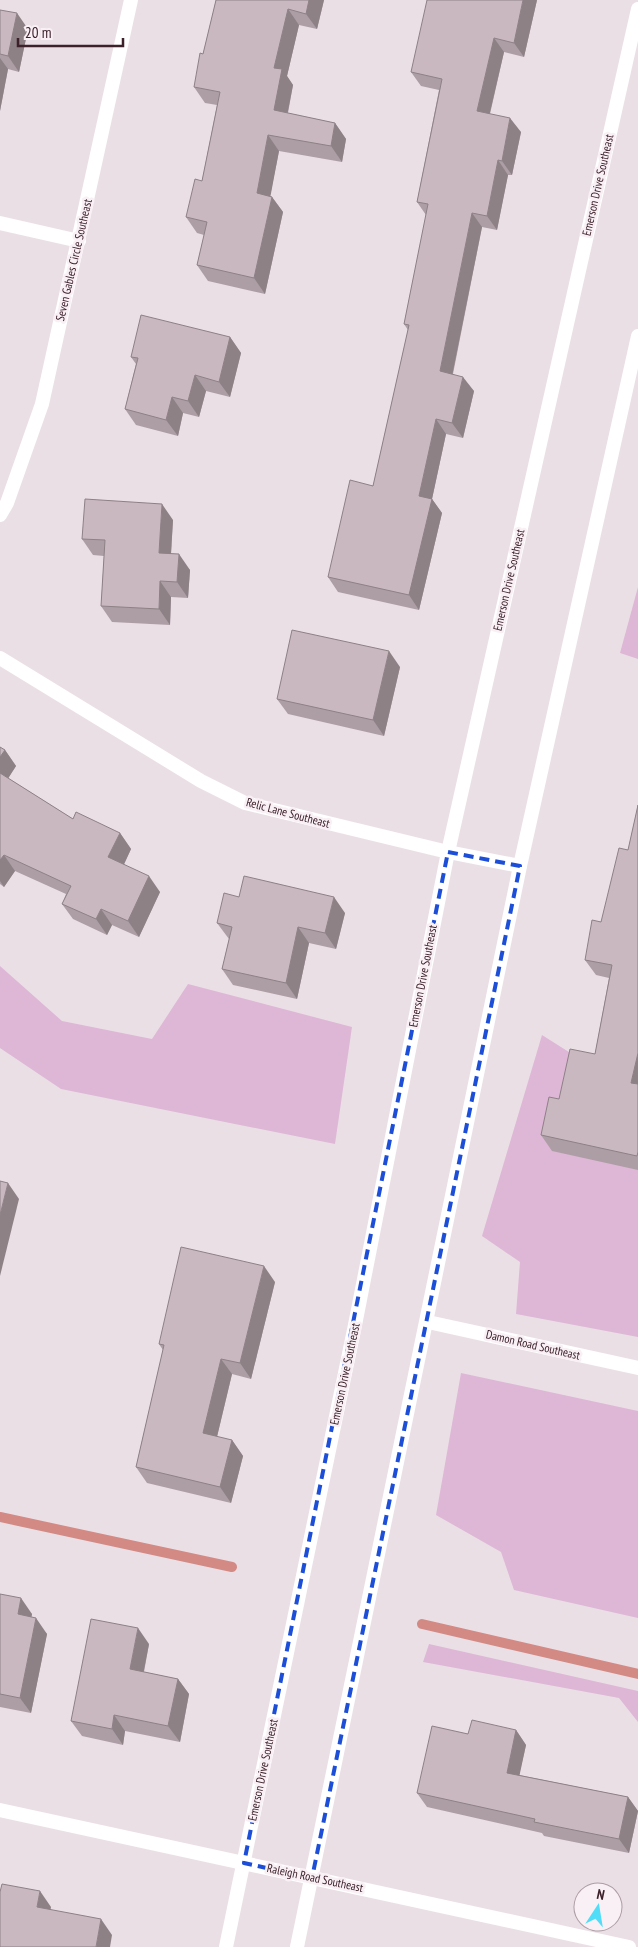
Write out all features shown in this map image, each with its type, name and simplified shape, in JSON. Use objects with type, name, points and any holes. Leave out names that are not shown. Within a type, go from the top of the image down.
[{"type":"street","name":"Seven Gables Circle Southeast","points":[[0,514],[42,404],[131,0]]},
{"type":"street","name":"Emerson Drive Southeast","points":[[226,1947],[355,1325],[448,852],[638,9]]},
{"type":"street","points":[[0,223],[79,241]]},
{"type":"street","points":[[297,1947],[428,1322],[520,866],[638,336]]},
{"type":"street","name":"Relic Lane Southeast","points":[[0,658],[202,781],[245,803],[448,852],[520,866]]},
{"type":"street","name":"Damon Road Southeast","points":[[428,1322],[638,1368]]},
{"type":"street","name":"Raleigh Road Southeast","points":[[0,1810],[629,1947]]},
{"type":"highlighted area","points":[[448,852],[520,866],[312,1878],[244,1863]]},
{"type":"shaded area","points":[[638,587],[638,659],[620,653]]},
{"type":"shaded area","points":[[0,966],[62,1021],[152,1039],[188,984],[352,1027],[335,1144],[61,1089],[0,1048]]},
{"type":"shaded area","points":[[542,1035],[580,1059],[638,1082],[638,1337],[516,1314],[520,1262],[482,1236]]},
{"type":"shaded area","points":[[461,1373],[638,1411],[638,1618],[514,1590],[501,1552],[436,1515]]},
{"type":"shaded area","points":[[429,1644],[638,1691],[638,1722],[619,1698],[423,1662]]},
{"type":"building","points":[[216,0],[309,0],[306,14],[288,9],[274,68],[282,69],[274,110],[335,123],[331,146],[268,135],[257,193],[272,197],[254,278],[197,265],[207,222],[186,217],[195,179],[202,181],[220,92],[194,87],[200,53],[203,54]]},
{"type":"building","points":[[427,0],[523,0],[514,43],[494,38],[477,111],[510,118],[502,161],[498,160],[487,216],[472,213],[440,371],[463,377],[452,423],[436,419],[419,496],[432,499],[409,595],[328,577],[350,480],[373,486],[409,325],[404,324],[428,204],[417,202],[442,79],[411,72]]},
{"type":"building","points":[[0,10],[17,13],[8,56],[0,54]]},
{"type":"building","points":[[141,315],[230,337],[219,382],[195,375],[188,401],[172,397],[166,420],[125,409],[138,358],[131,357]]},
{"type":"building","points":[[85,499],[162,504],[159,553],[179,554],[177,582],[160,581],[159,609],[101,606],[105,540],[82,539]]},
{"type":"building","points":[[292,630],[389,651],[373,720],[277,699]]},
{"type":"building","points":[[0,747],[5,750],[0,757]]},
{"type":"building","points":[[0,773],[73,819],[76,812],[120,833],[108,857],[149,876],[128,921],[101,909],[96,919],[62,904],[71,886],[4,855],[0,860]]},
{"type":"building","points":[[638,805],[638,1053],[631,1083],[638,1084],[637,1156],[541,1135],[549,1097],[559,1099],[570,1049],[595,1054],[612,965],[585,960],[592,920],[601,922],[619,848],[628,850]]},
{"type":"building","points":[[244,876],[334,897],[325,933],[298,927],[286,983],[222,969],[232,927],[217,923],[224,893],[239,897]]},
{"type":"building","points":[[0,1181],[8,1183],[0,1215]]},
{"type":"building","points":[[181,1247],[264,1266],[240,1363],[221,1359],[203,1433],[232,1440],[220,1487],[136,1467],[164,1345],[159,1344]]},
{"type":"building","points":[[0,1594],[21,1598],[18,1614],[36,1618],[20,1698],[0,1694]]},
{"type":"building","points":[[91,1619],[138,1628],[130,1669],[178,1679],[168,1726],[114,1715],[112,1729],[71,1721]]},
{"type":"building","points":[[472,1720],[516,1730],[507,1773],[628,1797],[619,1839],[534,1822],[535,1819],[417,1793],[432,1726],[468,1734]]},
{"type":"building","points":[[2,1884],[40,1891],[37,1907],[101,1919],[96,1947],[0,1947],[0,1892]]},
{"type":"waterway","points":[[0,1517],[232,1567]]},
{"type":"waterway","points":[[422,1624],[638,1674]]}]
